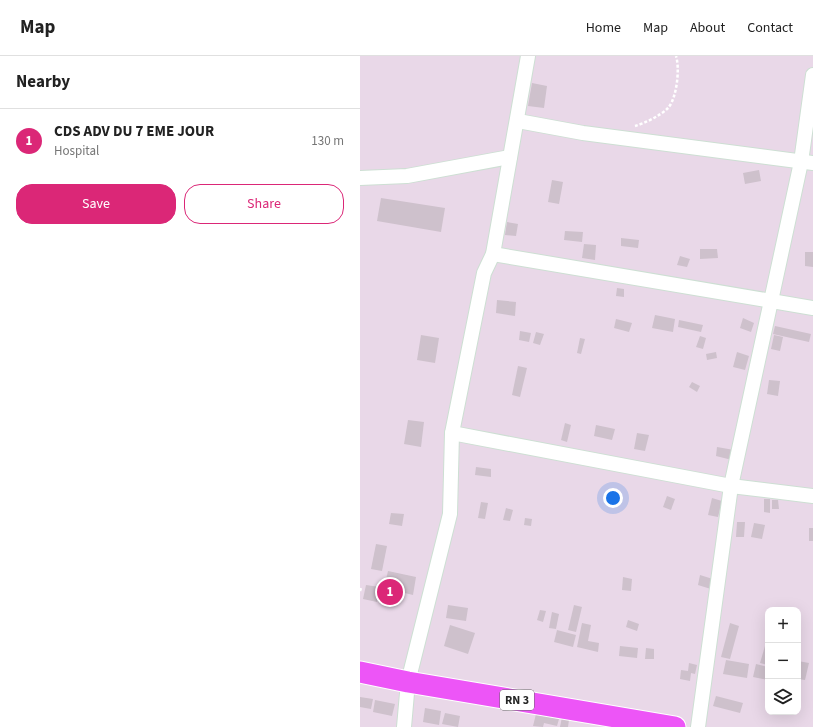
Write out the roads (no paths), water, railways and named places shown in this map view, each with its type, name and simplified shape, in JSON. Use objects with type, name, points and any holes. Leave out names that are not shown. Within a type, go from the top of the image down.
[{"type":"highway","name":"RN 3","points":[[360,672],[408,682],[675,727]]},
{"type":"street","points":[[404,727],[408,682],[450,514],[452,433],[484,273],[493,254],[510,157],[518,121],[528,56]]},
{"type":"street","points":[[698,727],[731,486],[770,301],[807,162],[813,75]]},
{"type":"street","points":[[518,121],[583,133],[807,162]]},
{"type":"street","points":[[360,178],[407,176],[510,157]]},
{"type":"street","points":[[493,254],[813,308]]},
{"type":"street","points":[[452,433],[731,486],[813,496]]},
{"type":"place","name":"CDS ADV DU 7 EME JOUR","points":[[390,592]]}]
